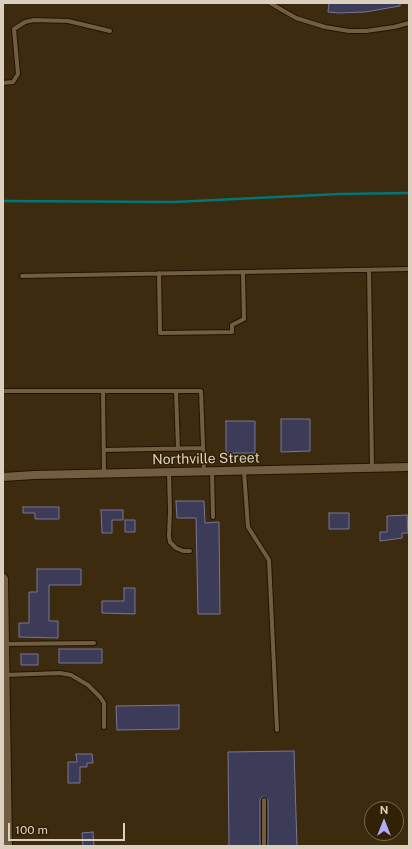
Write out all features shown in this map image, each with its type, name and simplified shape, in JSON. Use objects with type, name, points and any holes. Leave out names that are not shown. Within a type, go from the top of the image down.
[{"type":"street","name":"Northville Street","points":[[3,477],[34,475],[409,467]]},
{"type":"street","points":[[3,579],[3,652],[5,675],[4,730],[7,846]]},
{"type":"lane","points":[[270,3],[296,18],[325,27],[348,31],[366,31],[409,23]]},
{"type":"lane","points":[[3,83],[13,82],[18,74],[14,29],[25,22],[34,20],[68,20],[110,31]]},
{"type":"lane","points":[[22,276],[243,273],[409,268]]},
{"type":"lane","points":[[368,270],[372,468]]},
{"type":"lane","points":[[158,273],[160,334],[232,332],[232,325],[244,319],[243,273]]},
{"type":"lane","points":[[3,391],[201,390],[203,448],[208,472],[212,517]]},
{"type":"lane","points":[[103,391],[104,474]]},
{"type":"lane","points":[[176,391],[178,449]]},
{"type":"lane","points":[[104,450],[203,448]]},
{"type":"lane","points":[[244,471],[248,526],[269,560],[277,730]]},
{"type":"lane","points":[[169,473],[170,542],[176,548],[183,551],[190,551]]},
{"type":"lane","points":[[3,644],[94,643]]},
{"type":"lane","points":[[5,675],[60,673],[71,675],[88,685],[104,703],[104,727]]},
{"type":"lane","points":[[264,800],[264,846]]},
{"type":"building","points":[[329,3],[400,3],[400,6],[365,12],[339,13],[328,12]]},
{"type":"building","points":[[281,419],[310,419],[310,451],[281,452]]},
{"type":"building","points":[[226,421],[255,421],[255,453],[226,453]]},
{"type":"building","points":[[176,501],[204,501],[205,523],[219,522],[220,614],[198,614],[196,518],[177,518]]},
{"type":"building","points":[[23,507],[59,507],[59,519],[35,519],[35,513],[23,513]]},
{"type":"building","points":[[101,510],[123,510],[123,520],[112,520],[112,533],[102,533]]},
{"type":"building","points":[[329,513],[349,513],[349,529],[329,529]]},
{"type":"building","points":[[407,515],[408,533],[402,533],[402,538],[380,541],[380,532],[387,532],[387,516]]},
{"type":"building","points":[[125,520],[135,520],[135,532],[125,532]]},
{"type":"building","points":[[37,569],[81,569],[81,585],[49,585],[49,621],[58,621],[58,638],[19,637],[19,623],[29,623],[29,592],[37,592]]},
{"type":"building","points":[[124,588],[135,588],[135,614],[102,613],[102,601],[124,601]]},
{"type":"building","points":[[59,649],[102,649],[102,663],[59,663]]},
{"type":"building","points":[[21,654],[38,654],[38,665],[21,665]]},
{"type":"building","points":[[179,705],[179,729],[117,730],[116,706]]},
{"type":"building","points":[[294,751],[297,846],[268,846],[268,800],[262,797],[260,800],[260,846],[229,846],[228,752]]},
{"type":"building","points":[[76,754],[92,754],[93,763],[87,763],[87,767],[80,767],[80,783],[68,783],[68,762],[77,762]]},
{"type":"building","points":[[93,832],[94,846],[83,846],[82,833]]},
{"type":"waterway","points":[[3,201],[174,202],[339,194],[409,193]]}]
